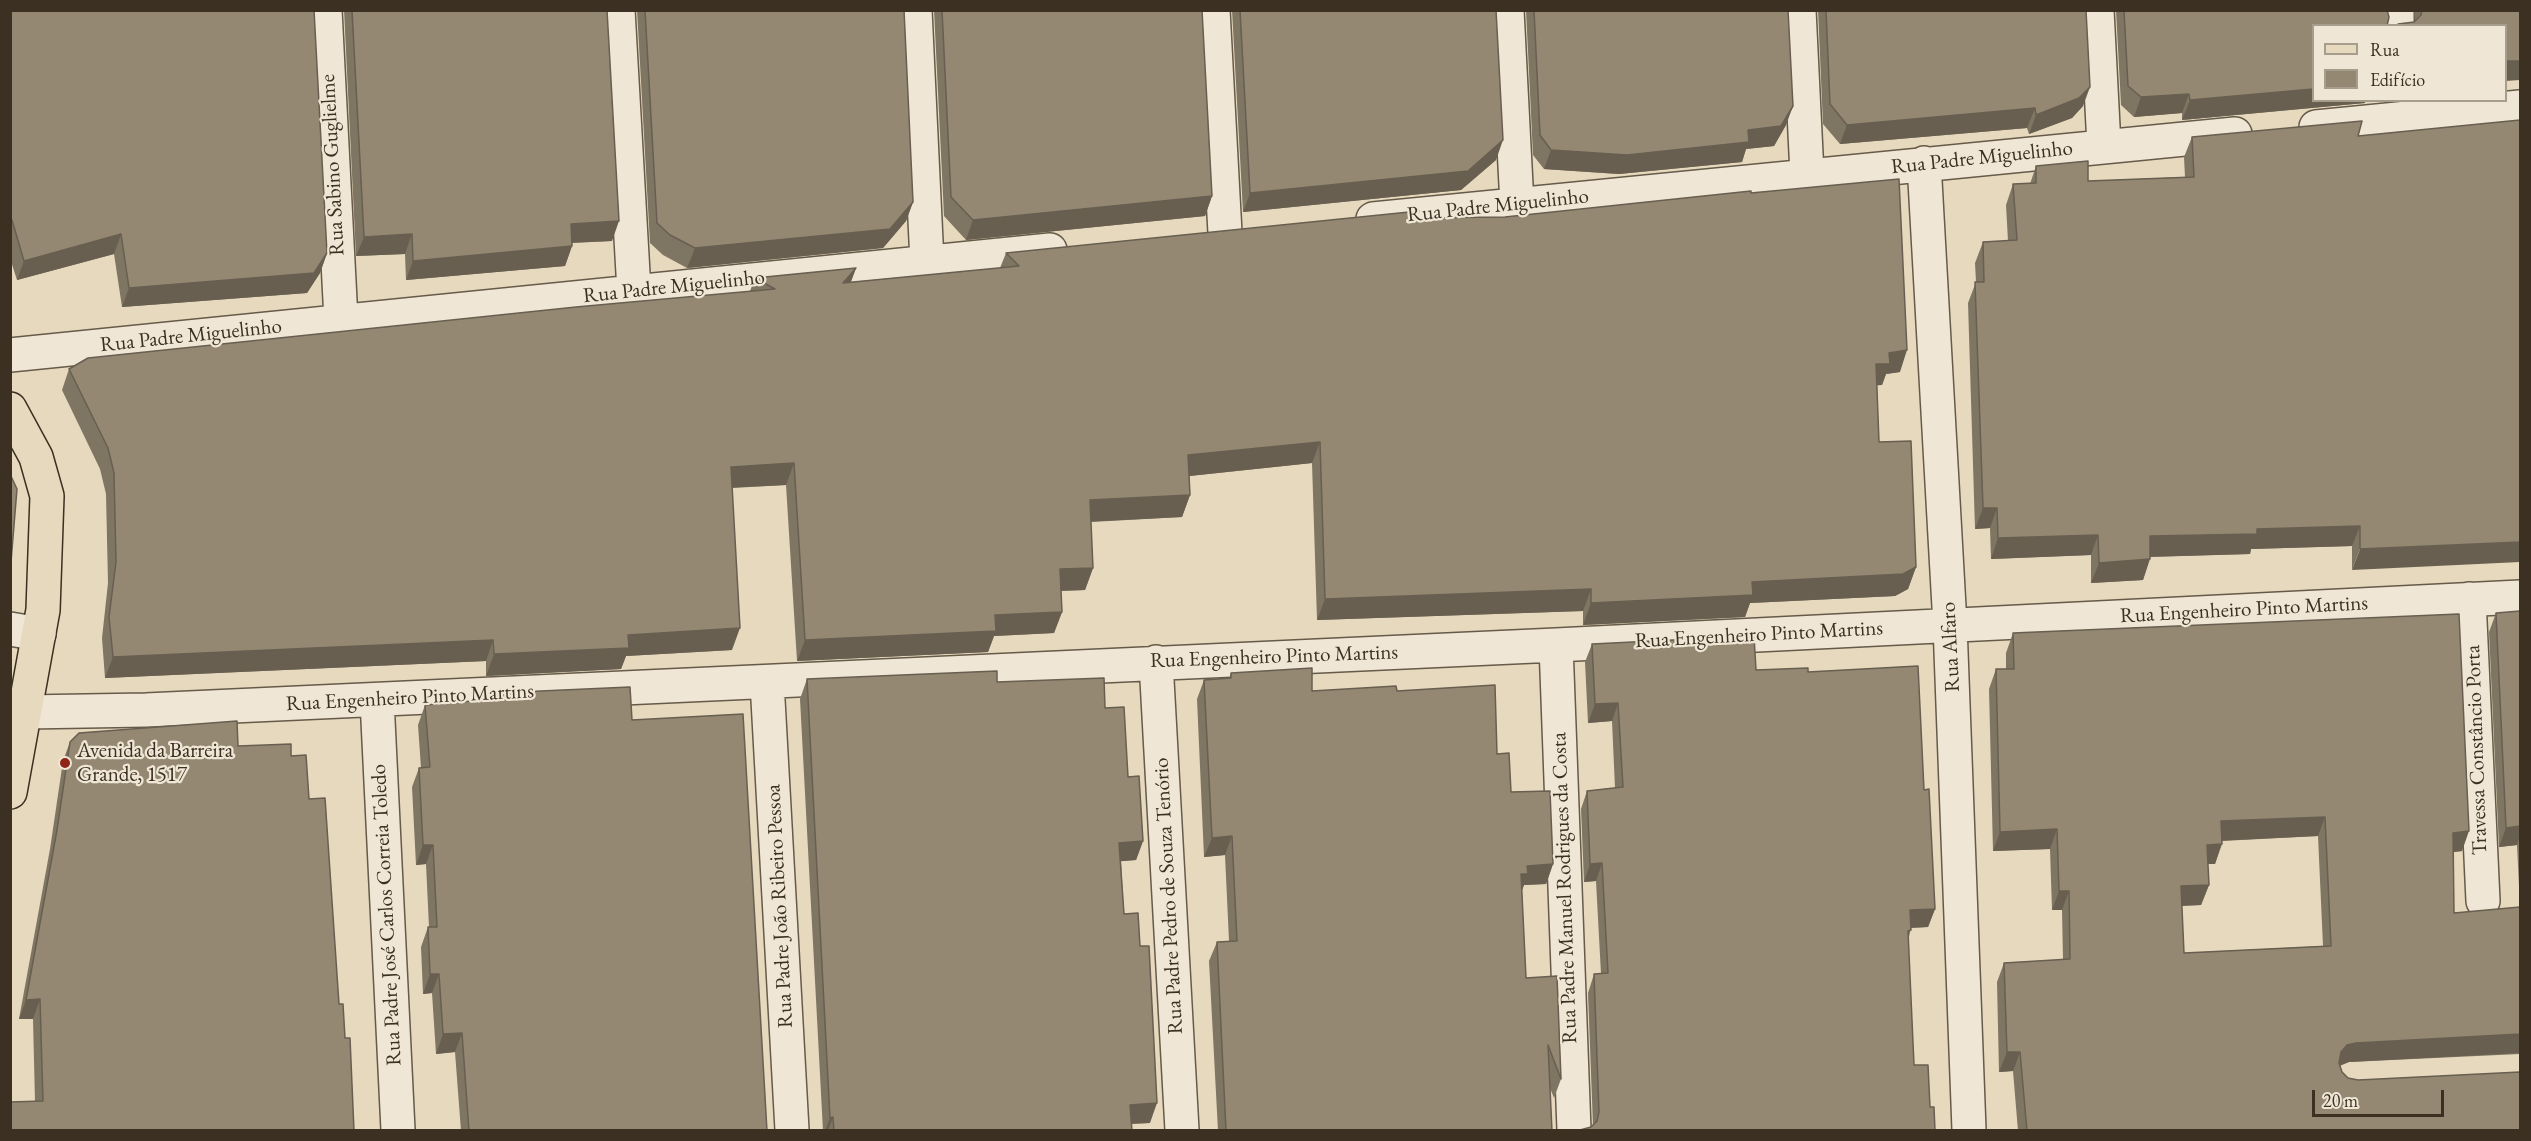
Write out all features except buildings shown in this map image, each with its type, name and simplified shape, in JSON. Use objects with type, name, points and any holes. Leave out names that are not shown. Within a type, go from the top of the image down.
[{"type":"main road","points":[[10,409],[36,457],[47,496],[43,610],[25,631],[26,712],[10,792]]},
{"type":"street","name":"Rua Sabino Guglielme","points":[[325,10],[341,320]]},
{"type":"street","points":[[618,10],[634,291]]},
{"type":"street","points":[[915,10],[927,262]]},
{"type":"street","points":[[1213,10],[1225,233]]},
{"type":"street","points":[[1507,10],[1517,205]]},
{"type":"street","points":[[1799,10],[1807,174]]},
{"type":"street","points":[[2097,10],[2104,146]]},
{"type":"street","name":"Rua Padre Miguelinho","points":[[1342,222],[1807,174],[2277,130],[2402,110],[2520,107]]},
{"type":"street","name":"Rua Alfaro","points":[[1924,163],[1950,625],[1969,1131]]},
{"type":"street","points":[[1189,237],[1260,230]]},
{"type":"street","name":"Rua Padre Miguelinho","points":[[10,355],[1082,247]]},
{"type":"street","name":"Rua Engenheiro Pinto Martins","points":[[26,712],[376,700],[767,682],[2520,597]]},
{"type":"street","name":"Travessa Constâncio Porta","points":[[2469,599],[2483,902]]},
{"type":"street","name":"Rua Padre Manuel Rodrigues da Costa","points":[[1556,645],[1574,1131]]},
{"type":"street","name":"Rua Padre Pedro de Souza Tenório","points":[[1156,662],[1182,1131]]},
{"type":"street","name":"Rua Padre João Ribeiro Pessoa","points":[[767,682],[792,1131]]},
{"type":"street","name":"Rua Padre José Carlos Correia Toledo","points":[[376,700],[398,1131]]},
{"type":"place","name":"Avenida da Barreira Grande, 1517","points":[[65,763]]}]
